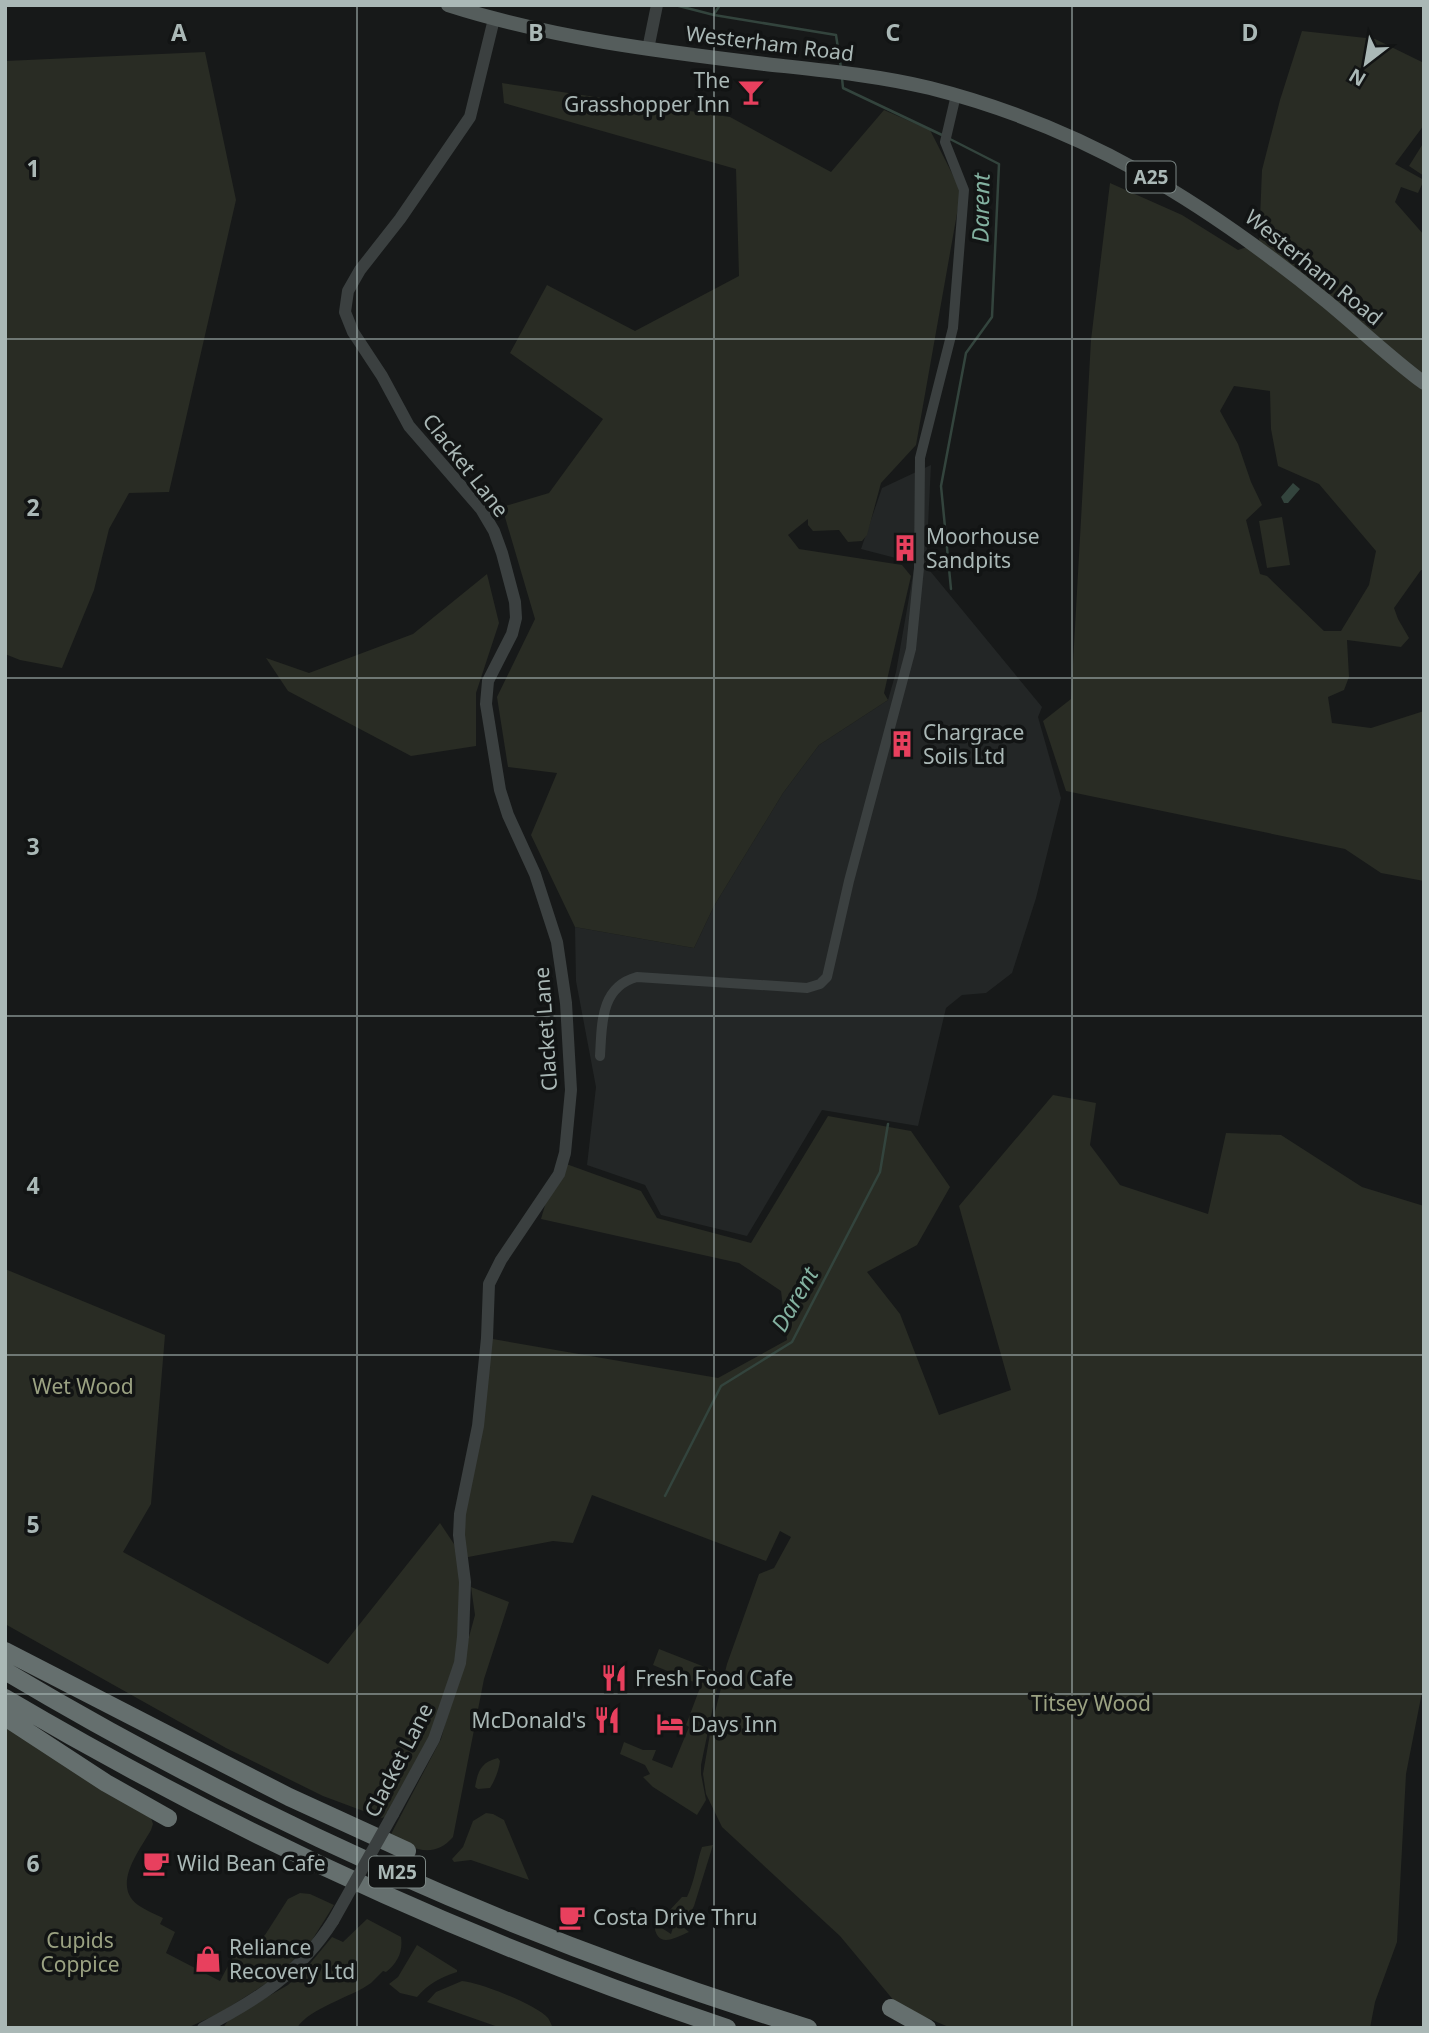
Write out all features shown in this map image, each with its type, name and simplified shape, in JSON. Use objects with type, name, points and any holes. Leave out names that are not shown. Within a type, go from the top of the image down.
[{"type":"highway","name":"M25","points":[[5,1651],[289,1797],[407,1851]]},
{"type":"highway","name":"M25","points":[[5,1671],[196,1777],[410,1878],[598,1956],[808,2028]]},
{"type":"highway","name":"M25","points":[[5,1698],[200,1806],[385,1896],[529,1956],[727,2028]]},
{"type":"highway","points":[[5,1717],[106,1783],[168,1818]]},
{"type":"highway","points":[[891,2008],[927,2028]]},
{"type":"main road","name":"Westerham Road","points":[[448,5],[557,35],[905,83],[1015,114],[1140,170],[1227,224],[1424,383]]},
{"type":"street","points":[[648,49],[657,5]]},
{"type":"street","name":"Clacket Lane","points":[[204,2028],[260,1997],[280,1982],[313,1948],[333,1921],[434,1740],[460,1663],[464,1637],[465,1582],[459,1535],[460,1514],[478,1426],[487,1338],[489,1284],[501,1260],[559,1174],[565,1153],[571,1090],[566,1003],[557,942],[535,874],[508,816],[500,790],[486,704],[488,681],[512,634],[516,618],[513,592],[494,531],[481,509],[414,433],[353,332],[345,312],[348,291],[360,271],[400,219],[470,117],[494,19]]},
{"type":"street","points":[[600,1056],[607,1000],[626,980],[637,977],[807,988],[820,984],[827,977],[849,881],[911,649],[919,568],[920,458],[953,328],[964,190],[945,142],[956,96]]},
{"type":"shaded area","points":[[931,465],[926,566],[1042,707],[1038,717],[1061,798],[1036,898],[1012,973],[986,993],[962,995],[946,1008],[918,1126],[822,1110],[747,1236],[661,1215],[645,1185],[587,1165],[596,1087],[576,981],[575,927],[694,948],[714,906],[783,793],[819,745],[888,700],[896,672],[915,563],[861,549],[882,488]]},
{"type":"shaded area","points":[[1293,483],[1300,489],[1288,503],[1284,503],[1281,497]]},
{"type":"green space","points":[[1302,31],[1375,39],[1424,63],[1424,125],[1395,164],[1424,180],[1418,193],[1401,187],[1395,202],[1424,235],[1424,570],[1421,570],[1394,608],[1409,638],[1401,647],[1347,640],[1349,677],[1344,690],[1328,697],[1332,723],[1371,728],[1424,711],[1424,881],[1381,873],[1345,849],[1066,791],[1043,721],[1071,699],[1091,340],[1110,183],[1182,215],[1238,250],[1259,243],[1262,170]],"holes":[[[1234,386],[1270,391],[1271,429],[1278,466],[1319,484],[1376,551],[1369,585],[1341,631],[1324,631],[1267,576],[1260,574],[1246,520],[1262,505],[1238,444],[1220,411]]]},
{"type":"green space","points":[[205,52],[236,200],[169,492],[129,493],[109,529],[94,590],[62,668],[20,660],[5,654],[5,61]]},
{"type":"green space","points":[[502,83],[730,117],[831,172],[884,110],[930,130],[961,191],[916,445],[881,483],[867,535],[862,541],[848,542],[839,530],[813,531],[808,525],[808,519],[788,535],[799,549],[902,565],[911,576],[884,693],[888,700],[819,745],[783,793],[714,906],[694,948],[575,927],[531,835],[557,773],[508,767],[497,697],[535,619],[502,507],[549,493],[603,419],[510,353],[547,285],[635,331],[739,276],[736,169],[504,103]]},
{"type":"green space","points":[[1424,142],[1424,176],[1409,166]]},
{"type":"green space","points":[[1282,517],[1290,565],[1267,568],[1259,521]]},
{"type":"green space","points":[[487,574],[499,623],[476,693],[476,746],[411,756],[288,691],[266,658],[309,673],[413,634]]},
{"type":"green space","name":"Titsey Wood","points":[[1053,1095],[1096,1103],[1090,1145],[1120,1185],[1208,1214],[1226,1133],[1281,1135],[1362,1187],[1424,1206],[1424,1682],[1406,1774],[1397,1942],[1375,2002],[1370,2028],[951,2028],[895,2002],[840,1936],[722,1827],[706,1794],[703,1774],[727,1664],[759,1574],[774,1568],[791,1537],[780,1531],[766,1561],[592,1495],[573,1543],[553,1541],[463,1558],[454,1686],[393,1814],[382,1818],[323,1796],[226,1748],[5,1624],[5,1269],[165,1335],[151,1504],[123,1552],[328,1664],[440,1523],[462,1556],[459,1535],[487,1338],[718,1378],[787,1340],[781,1291],[739,1263],[541,1219],[558,1161],[641,1191],[657,1218],[751,1243],[828,1116],[911,1131],[950,1187],[917,1245],[867,1272],[900,1314],[939,1415],[1011,1390],[959,1206]]},
{"type":"green space","points":[[471,1587],[509,1602],[484,1679],[453,1837],[438,1848],[422,1850],[389,1838],[441,1739],[475,1615]]},
{"type":"green space","points":[[659,1649],[720,1673],[701,1765],[706,1800],[697,1815],[653,1787],[643,1777],[650,1774],[645,1765],[620,1754],[624,1742],[643,1750],[656,1750],[652,1760],[672,1768],[689,1727],[686,1725],[701,1685],[653,1665]]},
{"type":"green space","name":"Cupids Coppice","points":[[5,1727],[150,1815],[153,1824],[130,1868],[127,1888],[130,1897],[138,1905],[163,1918],[160,1924],[175,1932],[166,1953],[220,1981],[236,1951],[257,1942],[265,1935],[288,1899],[300,1893],[310,1894],[334,1905],[312,1940],[281,1974],[220,2013],[187,2028],[5,2028]]},
{"type":"green space","points":[[498,1758],[499,1768],[490,1788],[475,1787],[481,1768]]},
{"type":"green space","points":[[486,1813],[504,1820],[529,1880],[471,1860],[454,1862],[452,1859],[463,1847],[473,1821]]},
{"type":"green space","points":[[713,1845],[694,1906],[683,1927],[689,1932],[671,1939],[662,1939],[655,1931],[654,1923],[671,1934],[675,1921],[669,1917],[669,1911],[682,1897],[687,1897],[702,1847]]},
{"type":"green space","points":[[367,1919],[401,1937],[399,1956],[386,1972],[383,1971],[363,1988],[311,2014],[297,2028],[223,2028],[229,2019],[288,1985],[332,1937],[343,1942]]},
{"type":"green space","points":[[417,1945],[457,1972],[435,1982],[417,1997],[400,1993],[389,1984],[398,1977]]},
{"type":"green space","points":[[462,1981],[494,1990],[532,2007],[548,2018],[553,2028],[501,2028],[427,2002],[436,1992]]},
{"type":"waterway","name":"Darent","points":[[675,5],[714,15],[836,35],[841,68]]},
{"type":"waterway","points":[[714,14],[720,5]]},
{"type":"waterway","name":"Darent","points":[[842,78],[843,88],[942,135]]},
{"type":"waterway","name":"Darent","points":[[948,138],[999,164],[992,317],[966,353],[941,486],[951,589]]},
{"type":"waterway","name":"Darent","points":[[665,1496],[721,1386],[792,1342],[880,1172],[888,1124]]},
{"type":"place","name":"The Grasshopper Inn","points":[[751,92]]},
{"type":"place","name":"Moorhouse Sandpits","points":[[905,548]]},
{"type":"place","name":"Chargrace Soils Ltd","points":[[902,744]]},
{"type":"place","name":"Fresh Food Cafe","points":[[614,1678]]},
{"type":"place","name":"McDonald's","points":[[607,1720]]},
{"type":"place","name":"Days Inn","points":[[670,1724]]},
{"type":"place","name":"Wild Bean Cafe","points":[[156,1863]]},
{"type":"place","name":"Costa Drive Thru","points":[[572,1917]]},
{"type":"place","name":"Reliance Recovery Ltd","points":[[208,1959]]},
{"type":"park label","name":"Wet Wood","points":[[83,1386]]}]
